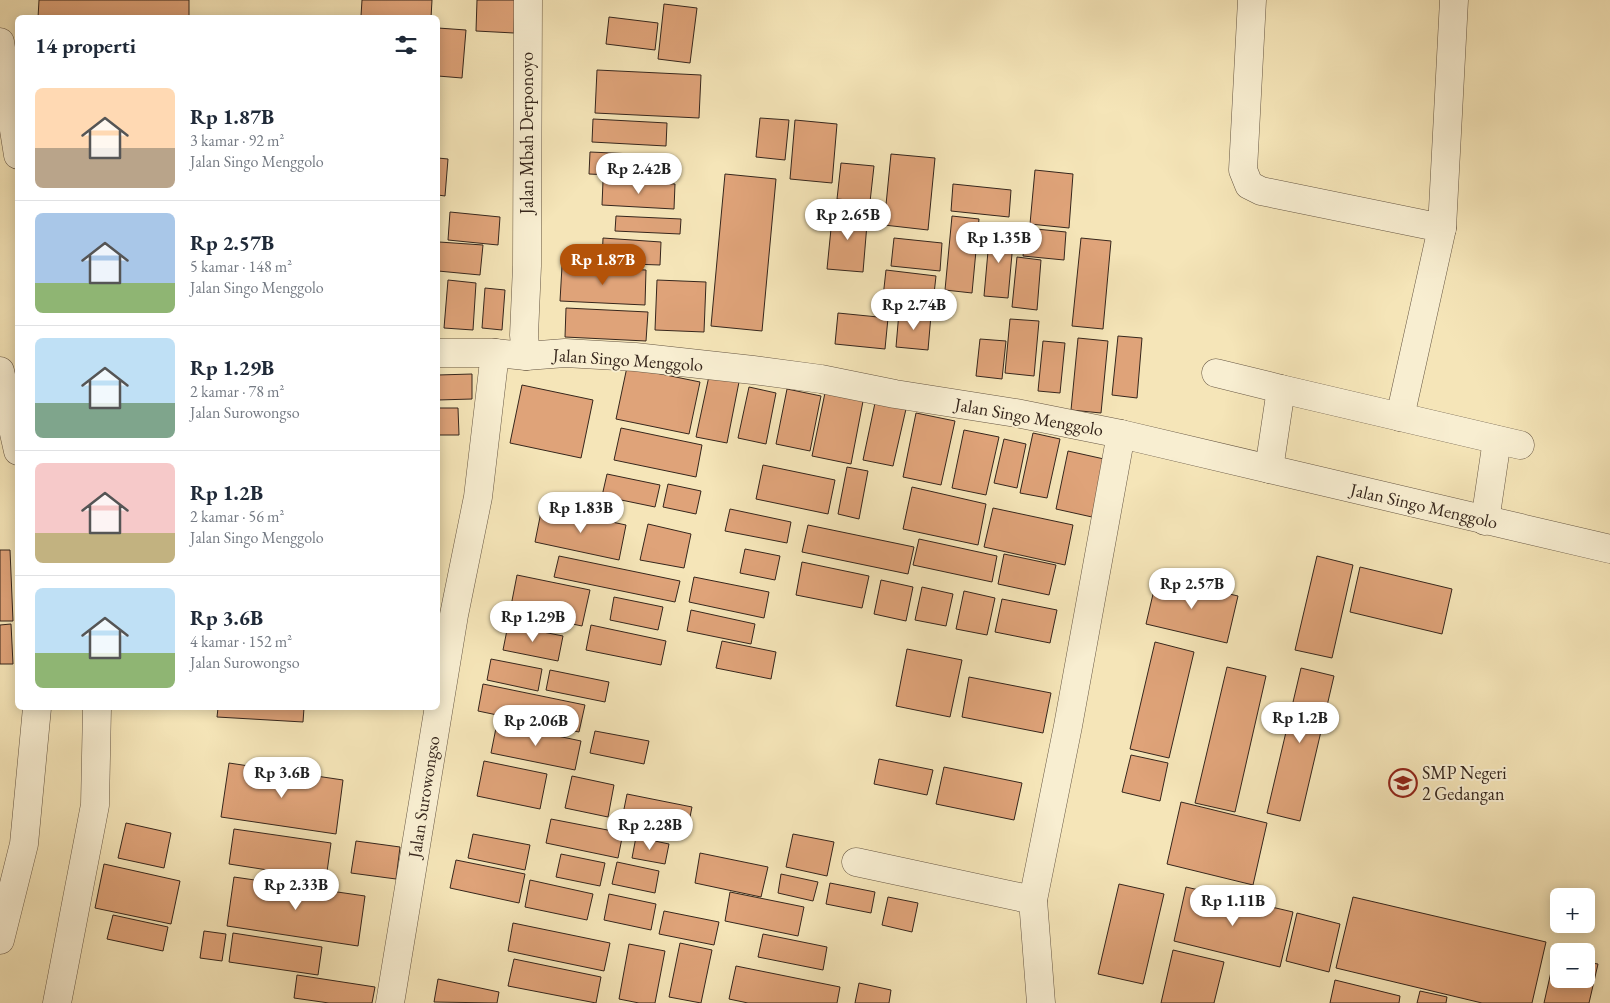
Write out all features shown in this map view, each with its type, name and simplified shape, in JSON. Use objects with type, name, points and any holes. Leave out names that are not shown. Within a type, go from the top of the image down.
[{"type":"street","name":"Jalan Mbah Derponoyo","points":[[526,356],[524,334],[527,266],[528,0]]},
{"type":"street","points":[[1252,0],[1243,170],[1249,185],[1261,191],[1442,228]]},
{"type":"street","points":[[1400,417],[1442,228],[1454,0]]},
{"type":"street","points":[[0,42],[15,137]]},
{"type":"street","name":"Jalan Singo Menggolo","points":[[440,353],[495,353],[526,356],[565,353],[635,357],[821,379],[896,394],[1016,413],[1128,436],[1610,550]]},
{"type":"street","name":"Jalan Surowongso","points":[[440,700],[454,615],[478,497],[495,353]]},
{"type":"street","points":[[5,368],[15,432]]},
{"type":"street","points":[[1216,373],[1508,443],[1485,521]]},
{"type":"street","points":[[1269,469],[1282,389]]},
{"type":"street","points":[[1041,1003],[1033,900],[1128,436]]},
{"type":"street","points":[[0,940],[8,877],[24,844],[37,710]]},
{"type":"street","points":[[57,1003],[95,805],[97,710]]},
{"type":"street","name":"Jalan Surowongso","points":[[390,1003],[438,710]]},
{"type":"street","points":[[856,862],[1033,900]]},
{"type":"building","points":[[39,0],[189,0],[189,15],[38,15]]},
{"type":"building","points":[[362,0],[432,0],[431,15],[361,15]]},
{"type":"building","points":[[477,0],[515,0],[514,33],[476,31]]},
{"type":"building","points":[[664,4],[697,8],[690,63],[658,59]]},
{"type":"building","points":[[609,17],[658,23],[655,50],[606,44]]},
{"type":"building","points":[[440,28],[466,30],[462,78],[440,76]]},
{"type":"building","points":[[597,70],[701,75],[699,118],[595,113]]},
{"type":"building","points":[[760,118],[789,120],[785,160],[756,157]]},
{"type":"building","points":[[593,119],[667,123],[666,146],[592,142]]},
{"type":"building","points":[[795,120],[837,124],[832,183],[790,179]]},
{"type":"building","points":[[590,152],[656,155],[655,177],[589,174]]},
{"type":"building","points":[[891,154],[935,158],[928,230],[884,225]]},
{"type":"building","points":[[440,158],[448,159],[445,196],[440,195]]},
{"type":"building","points":[[841,163],[874,166],[870,202],[837,199]]},
{"type":"building","points":[[1035,170],[1073,174],[1069,228],[1030,224]]},
{"type":"building","points":[[725,174],[776,179],[762,331],[711,326]]},
{"type":"building","points":[[603,181],[675,184],[674,209],[602,205]]},
{"type":"building","points":[[953,184],[1011,190],[1009,217],[951,211]]},
{"type":"building","points":[[833,209],[868,212],[863,272],[827,269]]},
{"type":"building","points":[[450,212],[500,217],[498,245],[448,240]]},
{"type":"building","points":[[616,216],[681,219],[680,234],[615,231]]},
{"type":"building","points":[[952,216],[979,219],[972,293],[945,290]]},
{"type":"building","points":[[1026,228],[1066,232],[1064,260],[1023,256]]},
{"type":"building","points":[[990,229],[1014,232],[1008,298],[984,296]]},
{"type":"building","points":[[603,238],[661,242],[660,265],[602,263]]},
{"type":"building","points":[[894,238],[942,243],[940,271],[891,266]]},
{"type":"building","points":[[1081,238],[1111,241],[1103,329],[1072,326]]},
{"type":"building","points":[[440,242],[483,245],[480,275],[440,271]]},
{"type":"building","points":[[1017,257],[1041,260],[1037,310],[1012,307]]},
{"type":"building","points":[[562,266],[646,270],[645,305],[560,301]]},
{"type":"building","points":[[886,270],[936,276],[933,303],[883,297]]},
{"type":"building","points":[[448,280],[476,283],[473,330],[444,328]]},
{"type":"building","points":[[657,280],[706,282],[704,332],[655,330]]},
{"type":"building","points":[[485,288],[505,290],[502,330],[482,328]]},
{"type":"building","points":[[566,308],[648,312],[646,341],[565,337]]},
{"type":"building","points":[[899,312],[931,315],[928,350],[896,347]]},
{"type":"building","points":[[838,313],[888,318],[885,349],[835,344]]},
{"type":"building","points":[[1010,319],[1039,321],[1034,376],[1005,373]]},
{"type":"building","points":[[1118,336],[1142,338],[1137,398],[1112,395]]},
{"type":"building","points":[[1078,338],[1108,341],[1101,413],[1071,410]]},
{"type":"building","points":[[980,339],[1006,341],[1002,379],[976,376]]},
{"type":"building","points":[[1043,341],[1065,343],[1060,393],[1038,391]]},
{"type":"building","points":[[627,367],[700,382],[689,434],[616,419]]},
{"type":"building","points":[[472,374],[472,399],[440,400],[440,375]]},
{"type":"building","points":[[709,376],[739,382],[727,443],[696,437]]},
{"type":"building","points":[[522,385],[593,400],[581,458],[510,443]]},
{"type":"building","points":[[749,387],[776,393],[766,444],[738,438]]},
{"type":"building","points":[[826,388],[864,396],[851,464],[812,456]]},
{"type":"building","points":[[787,389],[821,396],[810,451],[776,444]]},
{"type":"building","points":[[875,403],[906,409],[893,466],[863,460]]},
{"type":"building","points":[[440,408],[458,408],[459,435],[440,435]]},
{"type":"building","points":[[916,413],[955,421],[941,485],[903,477]]},
{"type":"building","points":[[621,428],[702,445],[696,477],[614,460]]},
{"type":"building","points":[[964,430],[999,437],[986,495],[952,488]]},
{"type":"building","points":[[1033,433],[1060,439],[1047,498],[1020,493]]},
{"type":"building","points":[[1004,439],[1026,444],[1017,488],[994,483]]},
{"type":"building","points":[[1068,451],[1104,459],[1092,517],[1056,509]]},
{"type":"building","points":[[763,465],[835,480],[828,514],[756,499]]},
{"type":"building","points":[[847,467],[868,471],[859,519],[838,514]]},
{"type":"building","points":[[607,474],[660,485],[655,507],[602,496]]},
{"type":"building","points":[[668,484],[701,491],[696,514],[663,507]]},
{"type":"building","points":[[912,487],[986,504],[978,545],[903,529]]},
{"type":"building","points":[[542,507],[626,525],[619,560],[535,542]]},
{"type":"building","points":[[993,508],[1073,525],[1065,565],[984,547]]},
{"type":"building","points":[[730,509],[791,522],[787,543],[725,531]]},
{"type":"building","points":[[648,524],[691,534],[684,568],[640,560]]},
{"type":"building","points":[[808,525],[914,547],[908,574],[802,552]]},
{"type":"building","points":[[919,539],[997,556],[992,582],[913,565]]},
{"type":"building","points":[[745,549],[780,556],[775,580],[740,573]]},
{"type":"building","points":[[0,550],[10,550],[13,621],[0,621]]},
{"type":"building","points":[[1004,554],[1056,565],[1049,595],[998,584]]},
{"type":"building","points":[[559,556],[680,581],[675,602],[554,577]]},
{"type":"building","points":[[1317,556],[1353,565],[1332,658],[1295,650]]},
{"type":"building","points":[[802,562],[869,576],[862,608],[796,595]]},
{"type":"building","points":[[1360,567],[1452,589],[1442,634],[1350,612]]},
{"type":"building","points":[[517,575],[590,590],[582,626],[510,611]]},
{"type":"building","points":[[694,577],[769,592],[764,618],[689,602]]},
{"type":"building","points":[[1157,577],[1238,596],[1227,643],[1146,624]]},
{"type":"building","points":[[881,580],[913,587],[906,621],[874,614]]},
{"type":"building","points":[[922,587],[953,594],[946,626],[915,620]]},
{"type":"building","points":[[964,591],[995,598],[987,635],[956,629]]},
{"type":"building","points":[[614,597],[663,607],[658,630],[610,620]]},
{"type":"building","points":[[1002,599],[1057,610],[1050,643],[995,632]]},
{"type":"building","points":[[691,610],[755,624],[751,644],[687,631]]},
{"type":"building","points":[[11,624],[13,664],[0,664],[0,625]]},
{"type":"building","points":[[508,625],[563,636],[558,661],[503,650]]},
{"type":"building","points":[[591,625],[666,641],[661,665],[586,650]]},
{"type":"building","points":[[722,641],[776,652],[771,679],[716,668]]},
{"type":"building","points":[[1155,642],[1194,652],[1169,758],[1130,749]]},
{"type":"building","points":[[907,649],[962,660],[950,717],[896,706]]},
{"type":"building","points":[[491,659],[542,669],[538,691],[487,680]]},
{"type":"building","points":[[1227,667],[1266,676],[1235,812],[1195,803]]},
{"type":"building","points":[[1301,668],[1334,676],[1300,821],[1267,813]]},
{"type":"building","points":[[550,670],[609,682],[605,702],[546,690]]},
{"type":"building","points":[[969,677],[1051,693],[1043,733],[962,717]]},
{"type":"building","points":[[483,684],[585,705],[579,732],[478,711]]},
{"type":"building","points":[[218,710],[304,710],[303,722],[217,717]]},
{"type":"building","points":[[497,723],[581,741],[575,770],[491,753]]},
{"type":"building","points":[[595,731],[649,741],[644,764],[590,753]]},
{"type":"building","points":[[1131,755],[1168,763],[1160,801],[1122,792]]},
{"type":"building","points":[[879,759],[933,770],[927,795],[874,784]]},
{"type":"building","points":[[484,761],[547,774],[540,809],[477,796]]},
{"type":"building","points":[[229,763],[343,780],[336,834],[221,817]]},
{"type":"building","points":[[944,767],[1022,783],[1014,820],[936,804]]},
{"type":"building","points":[[572,776],[614,785],[608,817],[565,808]]},
{"type":"building","points":[[627,794],[692,807],[686,837],[621,824]]},
{"type":"building","points":[[1181,802],[1267,823],[1253,885],[1167,864]]},
{"type":"building","points":[[551,819],[623,833],[618,858],[546,843]]},
{"type":"building","points":[[126,823],[171,833],[164,868],[118,858]]},
{"type":"building","points":[[234,829],[331,843],[326,879],[229,864]]},
{"type":"building","points":[[473,834],[530,845],[525,870],[468,858]]},
{"type":"building","points":[[793,834],[834,842],[827,876],[786,867]]},
{"type":"building","points":[[636,837],[669,844],[665,864],[632,858]]},
{"type":"building","points":[[356,841],[400,847],[396,879],[351,873]]},
{"type":"building","points":[[700,853],[768,867],[761,897],[695,883]]},
{"type":"building","points":[[561,854],[605,863],[600,886],[556,877]]},
{"type":"building","points":[[456,860],[525,874],[519,903],[450,888]]},
{"type":"building","points":[[617,862],[659,871],[655,893],[612,884]]},
{"type":"building","points":[[104,864],[180,881],[171,924],[95,908]]},
{"type":"building","points":[[781,874],[818,882],[813,901],[778,893]]},
{"type":"building","points":[[234,877],[365,896],[358,946],[227,926]]},
{"type":"building","points":[[530,880],[593,894],[587,920],[525,907]]},
{"type":"building","points":[[830,883],[875,892],[871,913],[826,904]]},
{"type":"building","points":[[1119,884],[1164,894],[1143,984],[1098,974]]},
{"type":"building","points":[[1186,887],[1293,912],[1280,967],[1174,941]]},
{"type":"building","points":[[730,892],[804,907],[798,936],[725,921]]},
{"type":"building","points":[[609,894],[656,904],[651,930],[604,920]]},
{"type":"building","points":[[888,897],[918,903],[912,932],[882,925]]},
{"type":"building","points":[[1353,897],[1546,942],[1532,1003],[1482,1003],[1336,968]]},
{"type":"building","points":[[664,911],[719,922],[714,945],[659,934]]},
{"type":"building","points":[[1297,913],[1340,924],[1329,972],[1286,961]]},
{"type":"building","points":[[113,915],[168,927],[163,951],[107,939]]},
{"type":"building","points":[[513,923],[610,943],[604,971],[508,951]]},
{"type":"building","points":[[204,931],[226,934],[222,961],[200,958]]},
{"type":"building","points":[[233,933],[322,947],[318,975],[229,962]]},
{"type":"building","points":[[763,934],[827,947],[823,970],[758,957]]},
{"type":"building","points":[[680,943],[712,950],[701,1003],[669,997]]},
{"type":"building","points":[[629,944],[665,951],[655,1003],[639,1003],[619,999]]},
{"type":"building","points":[[1173,950],[1224,962],[1214,1003],[1161,1003]]},
{"type":"building","points":[[514,959],[601,977],[596,1003],[508,986]]},
{"type":"building","points":[[1595,964],[1598,964],[1595,977]]},
{"type":"building","points":[[736,966],[840,987],[837,1003],[748,1003],[729,999]]},
{"type":"building","points":[[297,975],[375,987],[372,1003],[329,1003],[294,998]]},
{"type":"building","points":[[1550,976],[1550,988],[1592,988],[1589,1003],[1544,1003]]},
{"type":"building","points":[[438,979],[499,992],[497,1003],[434,1002]]},
{"type":"building","points":[[1335,980],[1400,996],[1399,1003],[1330,1003]]},
{"type":"building","points":[[859,983],[891,990],[889,1003],[855,1003]]},
{"type":"building","points":[[1420,991],[1447,997],[1446,1003],[1417,1003]]},
{"type":"place","name":"SMP Negeri 2 Gedangan","points":[[1403,783]]}]
